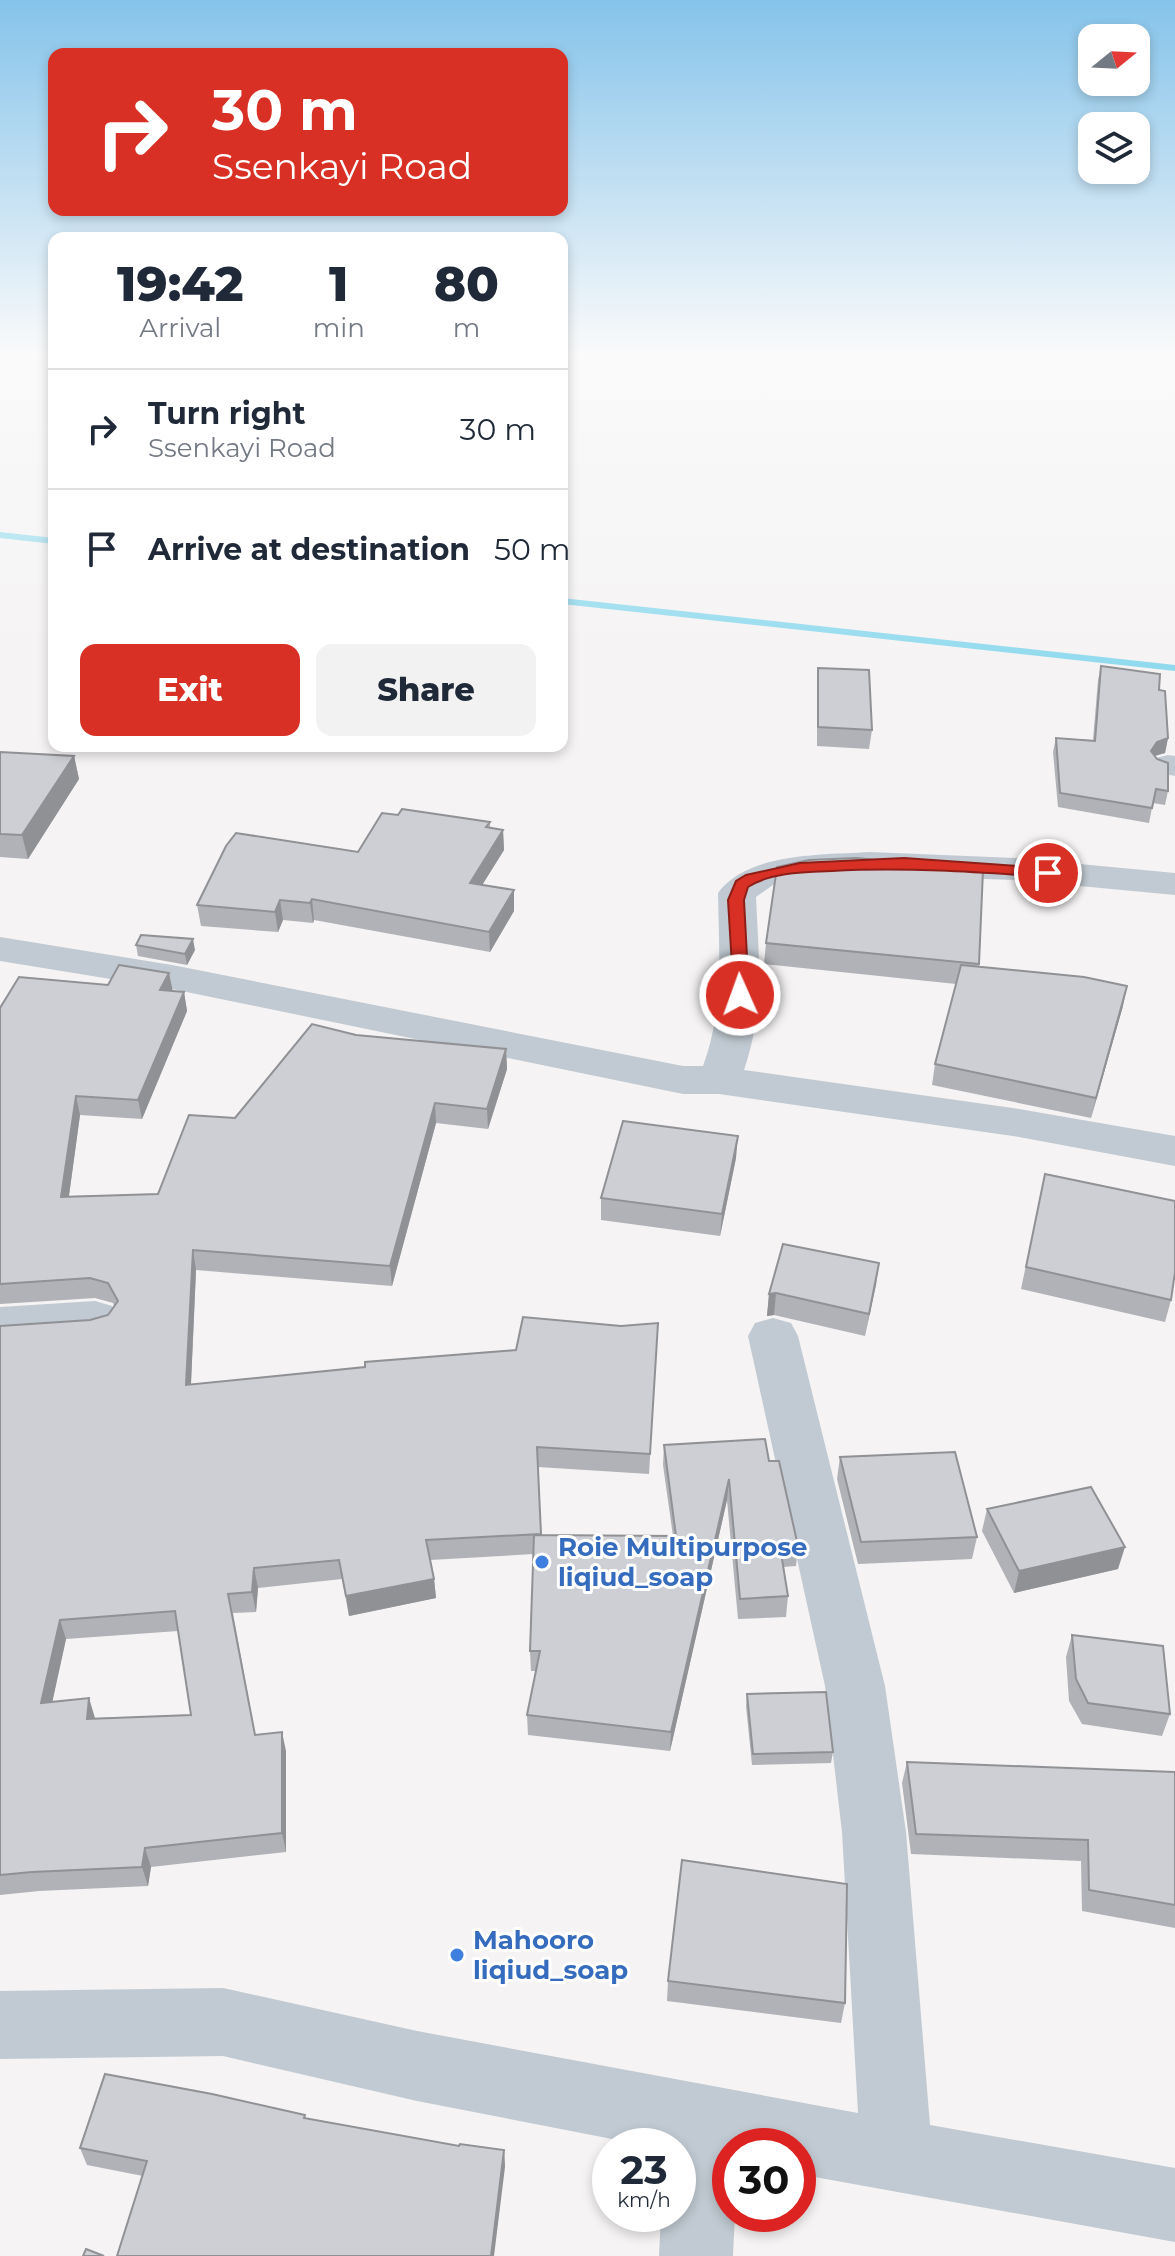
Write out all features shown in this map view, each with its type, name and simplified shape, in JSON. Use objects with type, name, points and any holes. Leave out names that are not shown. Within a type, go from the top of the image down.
[{"type":"street","points":[[719,1080],[735,1035],[740,995],[737,893],[741,885],[751,878],[800,868],[904,863],[1175,884]]},
{"type":"street","points":[[0,949],[172,977],[683,1080],[719,1080],[1019,1123],[1175,1151]]},
{"type":"street","points":[[0,1325],[95,1319]]},
{"type":"street","points":[[773,1336],[855,1686],[874,1832],[896,2155]]},
{"type":"street","points":[[0,2025],[223,2022],[417,2066],[702,2121],[1175,2205]]},
{"type":"street","points":[[696,2256],[702,2121]]},
{"type":"building","points":[[1101,666],[1160,674],[1159,690],[1165,691],[1168,738],[1157,742],[1151,751],[1157,759],[1168,763],[1168,791],[1156,789],[1152,808],[1060,793],[1056,738],[1095,741]]},
{"type":"building","points":[[818,668],[869,670],[872,730],[818,727]]},
{"type":"building","points":[[0,752],[74,756],[22,835],[0,834]]},
{"type":"building","points":[[402,809],[490,822],[486,827],[503,830],[470,883],[514,890],[489,932],[312,899],[310,903],[280,900],[275,912],[197,905],[226,846],[236,833],[358,852],[382,813],[398,815]]},
{"type":"building","points":[[856,858],[983,870],[979,964],[766,943],[777,867],[809,860]]},
{"type":"building","points":[[141,935],[193,939],[185,954],[136,945]]},
{"type":"building","points":[[119,965],[169,973],[160,990],[184,992],[138,1100],[76,1096],[61,1197],[158,1194],[189,1115],[235,1118],[312,1024],[356,1035],[506,1049],[487,1109],[435,1103],[390,1266],[193,1250],[186,1385],[365,1367],[365,1362],[516,1350],[523,1317],[621,1326],[658,1323],[650,1454],[537,1447],[541,1534],[426,1540],[434,1579],[346,1596],[339,1560],[254,1568],[252,1592],[228,1594],[255,1735],[282,1732],[282,1833],[145,1848],[142,1867],[0,1875],[0,1326],[90,1320],[108,1315],[118,1301],[108,1283],[90,1278],[0,1284],[0,1008],[19,977],[108,985]],"holes":[[[175,1611],[191,1715],[87,1719],[89,1698],[41,1703],[60,1620]]]},
{"type":"building","points":[[961,965],[1084,977],[1127,986],[1096,1098],[935,1064]]},
{"type":"building","points":[[623,1121],[738,1136],[722,1214],[601,1198]]},
{"type":"building","points":[[1045,1174],[1175,1201],[1175,1272],[1171,1300],[1026,1267]]},
{"type":"building","points":[[783,1244],[879,1263],[869,1314],[769,1294]]},
{"type":"building","points":[[765,1439],[769,1461],[779,1461],[798,1546],[780,1547],[788,1596],[740,1599],[729,1479],[671,1732],[527,1715],[540,1651],[530,1651],[534,1535],[676,1536],[664,1445]]},
{"type":"building","points":[[955,1452],[977,1537],[861,1542],[840,1457]]},
{"type":"building","points":[[1091,1487],[1125,1547],[1019,1571],[987,1509]]},
{"type":"building","points":[[1072,1635],[1163,1646],[1170,1714],[1088,1703],[1076,1679]]},
{"type":"building","points":[[826,1692],[833,1752],[753,1754],[747,1694]]},
{"type":"building","points":[[907,1762],[1175,1772],[1175,1905],[1089,1890],[1088,1840],[916,1834]]},
{"type":"building","points":[[682,1860],[847,1884],[845,2003],[668,1981]]},
{"type":"building","points":[[105,2074],[212,2094],[305,2115],[304,2118],[459,2146],[504,2150],[491,2256],[117,2256],[147,2161],[80,2148]]},
{"type":"building","points":[[86,2249],[104,2256],[83,2256]]},
{"type":"waterway","points":[[0,535],[48,540]]},
{"type":"waterway","points":[[568,602],[1175,668]]},
{"type":"place","name":"Roie Multipurpose liqiud_soap","points":[[542,1562]]},
{"type":"place","name":"Mahooro liqiud_soap","points":[[457,1955]]},
{"type":"route","points":[[740,995],[736,900],[741,885],[751,878],[800,868],[904,863],[1048,873]]}]
